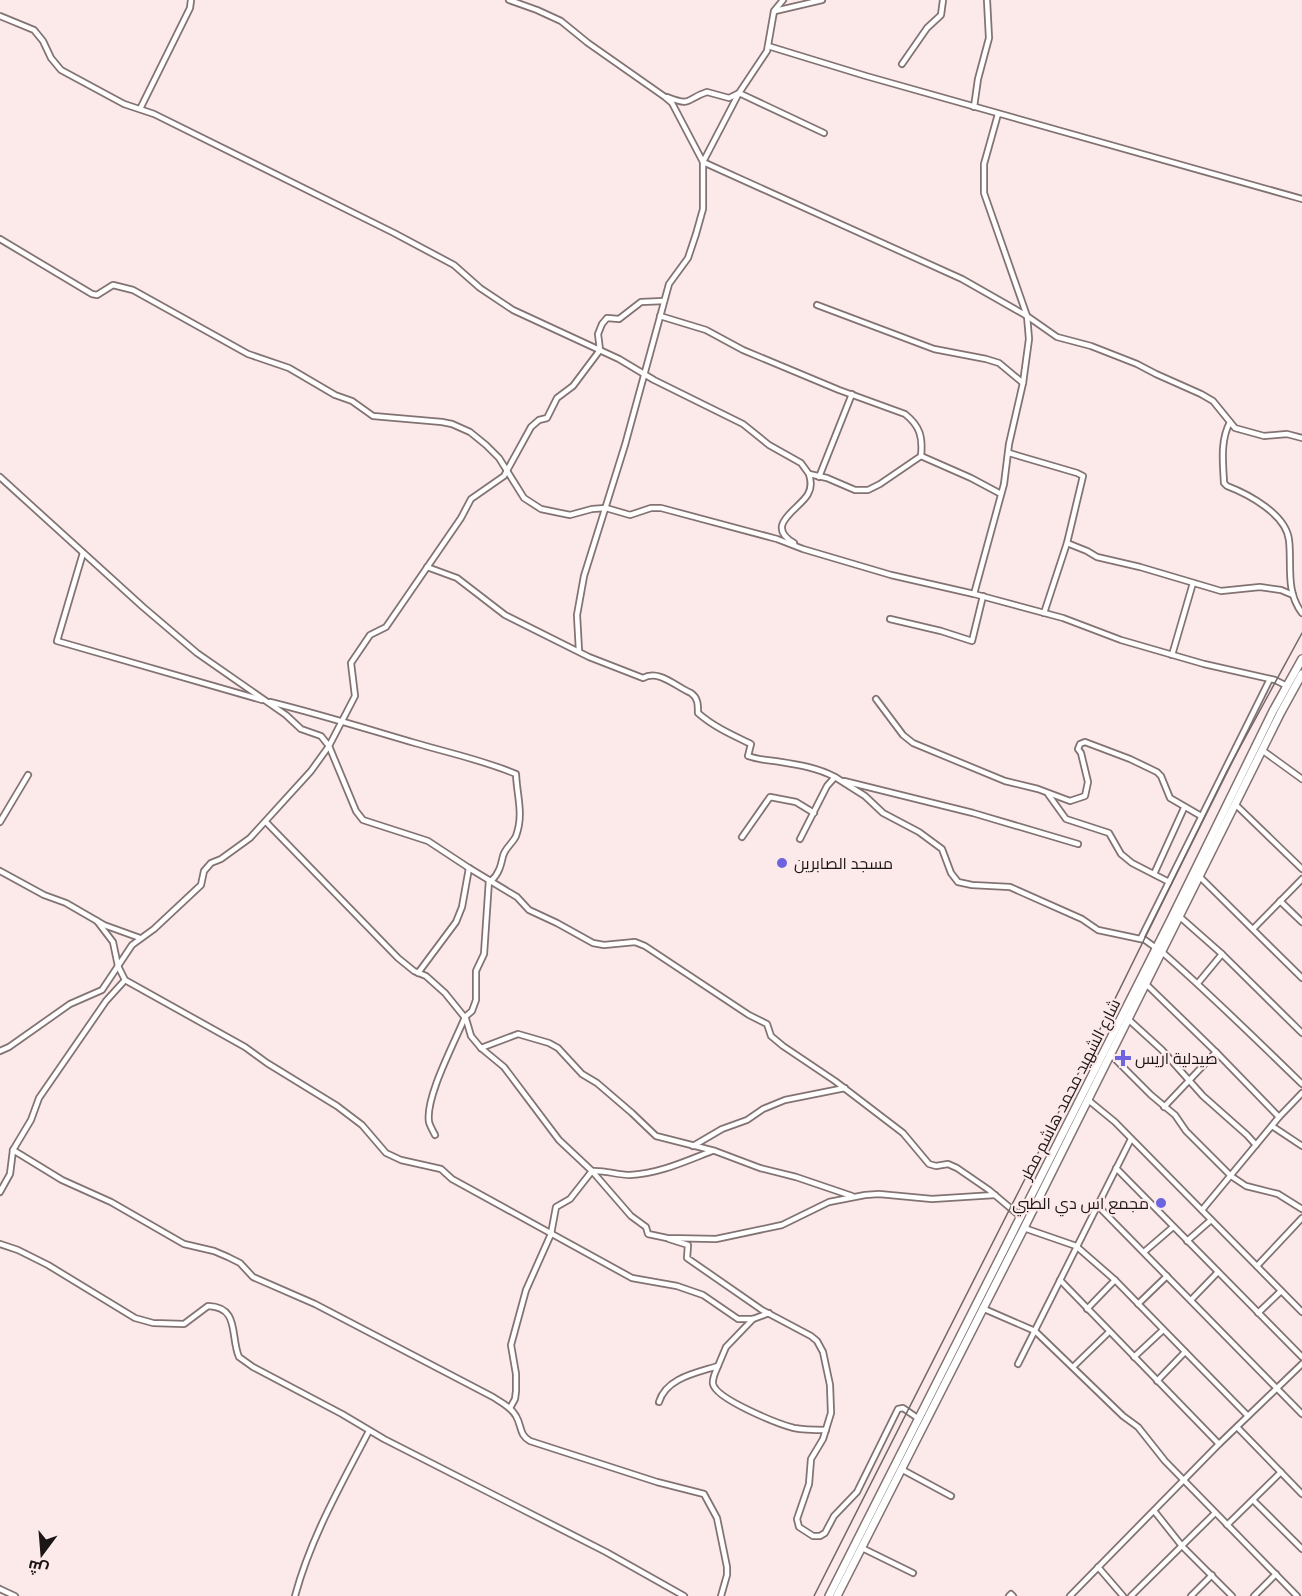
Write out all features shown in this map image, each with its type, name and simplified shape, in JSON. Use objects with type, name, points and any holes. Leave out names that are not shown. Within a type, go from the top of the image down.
[{"type":"main road","name":"شارع الشهيد محمد هاشم مطر","points":[[837,1596],[982,1308],[1302,659]]},
{"type":"main road","name":"شارع الشهيد محمد هاشم مطر","points":[[830,1596],[1146,984],[1159,950],[1179,916],[1187,894],[1200,877],[1302,674]]},
{"type":"street","points":[[140,109],[190,8],[191,0]]},
{"type":"street","points":[[509,0],[561,21],[588,43],[665,97],[672,103],[703,162],[704,208],[690,253],[669,284],[579,596],[577,615],[579,651]]},
{"type":"street","points":[[703,162],[739,93],[767,51],[774,11],[783,0]]},
{"type":"street","points":[[774,11],[822,0]]},
{"type":"street","points":[[902,64],[927,28],[941,15],[943,0]]},
{"type":"street","points":[[974,107],[978,79],[989,38],[990,17],[987,0]]},
{"type":"street","points":[[0,16],[34,30],[61,70],[124,104],[140,109],[394,233],[454,265],[480,288],[513,310],[600,350],[676,392],[743,424],[769,445],[801,463],[809,474],[811,486],[808,495],[789,513],[783,523],[785,537],[803,549]]},
{"type":"street","points":[[768,46],[1302,200]]},
{"type":"street","points":[[665,97],[682,103],[707,92],[729,98],[739,93]]},
{"type":"street","points":[[739,93],[824,133]]},
{"type":"street","points":[[974,594],[1001,494],[1023,383],[1029,339],[1027,316],[984,193],[984,164],[998,114]]},
{"type":"street","points":[[703,162],[962,279],[1027,316],[1057,337],[1091,346],[1137,364],[1156,375],[1202,394],[1213,401],[1235,428],[1264,436],[1287,434],[1302,438]]},
{"type":"street","points":[[0,239],[92,294],[97,295],[113,285],[133,290],[248,354],[289,368],[335,395],[352,401],[373,416],[442,422],[470,432],[499,458],[524,498],[541,509],[566,515],[606,508],[630,515],[655,507],[661,508],[728,528],[777,539],[891,575],[1044,613],[1121,640],[1287,686]]},
{"type":"street","points":[[0,1051],[26,1036],[70,1004],[102,990],[127,950],[154,929],[201,885],[204,871],[211,863],[221,860],[250,838],[266,822],[317,764],[343,721],[355,696],[351,663],[370,635],[386,627],[471,499],[481,490],[499,480],[507,471],[531,427],[539,420],[548,418],[557,398],[573,386],[600,350],[598,334],[602,324],[608,318],[619,319],[640,302],[664,301]]},
{"type":"street","points":[[817,305],[927,347],[999,363],[1023,383]]},
{"type":"street","points":[[660,316],[706,330],[743,350],[895,409],[914,421],[919,430],[922,441],[921,456]]},
{"type":"street","points":[[819,477],[852,394]]},
{"type":"street","points":[[1230,422],[1224,433],[1224,483],[1256,499],[1273,513],[1286,531],[1289,542],[1288,569],[1293,595],[1302,613]]},
{"type":"street","points":[[1009,453],[1077,472],[1083,476],[1067,543],[1044,613]]},
{"type":"street","points":[[809,474],[827,478],[855,490],[868,490],[921,456]]},
{"type":"street","points":[[921,456],[1001,494]]},
{"type":"street","points":[[0,477],[143,607],[197,652],[291,719],[301,729],[321,736],[329,746],[359,817],[369,822],[408,832],[428,841],[517,897],[529,910],[557,922],[593,943],[604,945],[635,942],[645,946],[749,1015],[767,1024],[771,1036],[845,1088],[909,1138],[929,1164],[936,1166],[948,1164],[995,1195],[1024,1222],[1076,1246],[1115,1280],[1248,1416]]},
{"type":"street","points":[[1067,543],[1087,550],[1097,557],[1221,591],[1267,587],[1293,595]]},
{"type":"street","points":[[83,553],[57,641],[495,765],[516,774],[517,796],[522,810],[516,835],[504,853],[496,877],[490,880]]},
{"type":"street","points":[[427,567],[457,578],[505,615],[579,651],[643,678],[656,675],[691,693],[696,696],[698,713],[716,727],[751,744],[748,756],[759,760],[779,761],[820,769],[866,796],[882,813],[913,828],[942,849],[951,873],[958,882],[1010,887],[1082,919],[1098,930],[1141,939],[1159,950],[1198,982],[1212,999],[1302,1084]]},
{"type":"street","points":[[1172,655],[1193,583]]},
{"type":"street","points":[[890,619],[972,641],[983,596]]},
{"type":"street","points":[[1141,939],[1270,680]]},
{"type":"street","points":[[876,699],[903,735],[921,748],[1005,781],[1038,789],[1070,801],[1085,796],[1088,782],[1078,749],[1084,742],[1157,772],[1170,798],[1201,816]]},
{"type":"street","points":[[1262,750],[1302,779]]},
{"type":"street","points":[[0,822],[28,775]]},
{"type":"street","points":[[800,839],[827,786],[837,779],[973,813],[1078,844]]},
{"type":"street","points":[[1047,793],[1066,819],[1109,833],[1121,854],[1132,863],[1169,882]]},
{"type":"street","points":[[742,837],[770,797],[795,802],[814,813]]},
{"type":"street","points":[[1235,804],[1302,869]]},
{"type":"street","points":[[1154,874],[1184,808]]},
{"type":"street","points":[[266,822],[398,958],[410,969],[426,976],[445,993],[465,1017],[471,1036],[481,1048],[504,1067],[559,1140],[592,1171],[631,1216],[646,1227],[648,1234],[688,1245],[687,1258],[769,1313],[811,1336],[820,1346],[828,1375],[832,1401],[831,1413],[826,1430],[811,1459],[809,1484],[797,1519],[799,1527],[817,1536],[825,1533],[834,1516],[857,1492],[898,1409],[903,1408],[920,1419]]},
{"type":"street","points":[[418,974],[456,922],[469,868]]},
{"type":"street","points":[[0,871],[97,921],[140,938]]},
{"type":"street","points":[[1200,877],[1302,978]]},
{"type":"street","points":[[1253,928],[1302,879]]},
{"type":"street","points":[[435,1135],[429,1123],[430,1106],[435,1087],[465,1017],[477,1000],[476,971],[484,954],[490,880]]},
{"type":"street","points":[[1280,901],[1302,922]]},
{"type":"street","points":[[1179,916],[1222,954],[1302,1033]]},
{"type":"street","points":[[97,921],[113,942],[118,966],[125,980],[245,1047],[267,1064],[327,1100],[362,1125],[386,1153],[401,1160],[441,1169],[452,1179],[632,1278],[677,1286],[708,1298],[738,1319],[753,1319],[769,1313]]},
{"type":"street","points":[[1198,982],[1222,954]]},
{"type":"street","points":[[0,1192],[10,1174],[13,1150],[31,1120],[35,1106],[50,1080],[106,1001],[125,980]]},
{"type":"street","points":[[1146,984],[1279,1117]]},
{"type":"street","points":[[1128,1018],[1256,1145]]},
{"type":"street","points":[[481,1048],[518,1034],[549,1043],[558,1048],[582,1074],[632,1113],[656,1136],[715,1150],[760,1168],[855,1196]]},
{"type":"street","points":[[1164,1107],[1216,1052]]},
{"type":"street","points":[[1110,1054],[1175,1115],[1186,1131],[1231,1176],[1246,1186],[1278,1194],[1302,1209]]},
{"type":"street","points":[[693,1146],[722,1129],[747,1120],[779,1102],[845,1088]]},
{"type":"street","points":[[1202,1210],[1279,1117],[1302,1093]]},
{"type":"street","points":[[1087,1099],[1131,1139],[1302,1312]]},
{"type":"street","points":[[1272,1126],[1302,1146]]},
{"type":"street","points":[[1018,1364],[1131,1139]]},
{"type":"street","points":[[13,1150],[62,1180],[111,1203],[184,1244],[228,1257],[240,1263],[253,1277],[306,1300],[493,1397],[510,1408],[517,1418],[523,1436],[537,1444],[657,1482],[704,1494],[717,1518],[727,1567],[728,1575],[721,1596]]},
{"type":"street","points":[[510,1408],[516,1391],[516,1374],[511,1345],[526,1290],[551,1234],[556,1207],[570,1199],[592,1171],[637,1174],[683,1163],[715,1150]]},
{"type":"street","points":[[1116,1168],[1302,1357]]},
{"type":"street","points":[[667,1238],[716,1239],[771,1227],[792,1221],[829,1202],[855,1196],[879,1194],[932,1198],[995,1195]]},
{"type":"street","points":[[1096,1205],[1302,1414]]},
{"type":"street","points":[[1257,1266],[1302,1218]]},
{"type":"street","points":[[1187,1241],[1211,1220]]},
{"type":"street","points":[[1144,1252],[1173,1227]]},
{"type":"street","points":[[0,1245],[18,1250],[48,1265],[135,1318],[153,1323],[178,1325],[184,1324],[207,1306],[221,1309],[231,1320],[236,1351],[244,1362],[342,1414],[369,1431],[606,1552],[684,1596]]},
{"type":"street","points":[[1191,1300],[1218,1272]]},
{"type":"street","points":[[1138,1304],[1167,1276]]},
{"type":"street","points":[[1060,1280],[1219,1444]]},
{"type":"street","points":[[1087,1309],[1115,1280]]},
{"type":"street","points":[[1258,1312],[1281,1291]]},
{"type":"street","points":[[982,1308],[1035,1331],[1123,1416],[1138,1427],[1157,1452],[1297,1596]]},
{"type":"street","points":[[753,1319],[726,1347],[713,1384],[716,1389],[725,1397],[785,1425],[802,1429],[826,1430]]},
{"type":"street","points":[[1134,1357],[1163,1330]]},
{"type":"street","points":[[1073,1367],[1109,1332]]},
{"type":"street","points":[[1157,1381],[1185,1352]]},
{"type":"street","points":[[1070,1596],[1155,1512],[1219,1444],[1302,1364]]},
{"type":"street","points":[[659,1402],[667,1386],[718,1366]]},
{"type":"street","points":[[1237,1427],[1297,1485],[1302,1494]]},
{"type":"street","points":[[295,1596],[321,1525],[369,1431]]},
{"type":"street","points":[[901,1469],[951,1496]]},
{"type":"street","points":[[1227,1525],[1281,1472]]},
{"type":"street","points":[[1253,1500],[1302,1549]]},
{"type":"street","points":[[1155,1512],[1182,1546],[1232,1596]]},
{"type":"street","points":[[1131,1596],[1215,1513]]},
{"type":"street","points":[[861,1548],[913,1574]]},
{"type":"street","points":[[1098,1567],[1123,1596]]},
{"type":"street","points":[[1254,1596],[1276,1574]]},
{"type":"street","points":[[1191,1596],[1212,1575]]},
{"type":"street","points":[[0,1589],[15,1596]]},
{"type":"street","points":[[1009,1596],[1011,1594],[1013,1596]]},
{"type":"railway","points":[[814,1596],[1077,1076],[1227,771],[1302,633]]},
{"type":"place","name":"مسجد الصابرين","points":[[782,863]]},
{"type":"place","name":"صيدلية اريس","points":[[1123,1058]]},
{"type":"place","name":"مجمع اس دي الطبي","points":[[1161,1203]]}]
